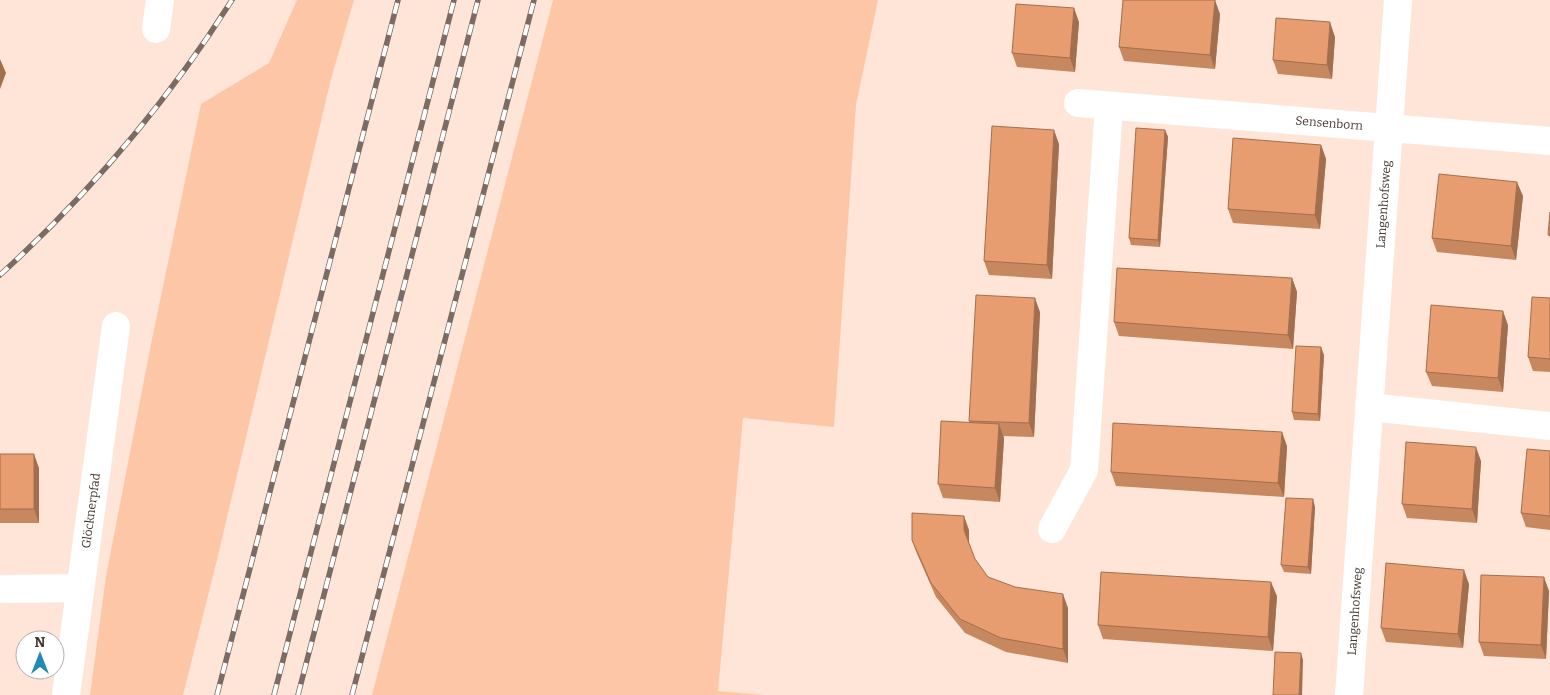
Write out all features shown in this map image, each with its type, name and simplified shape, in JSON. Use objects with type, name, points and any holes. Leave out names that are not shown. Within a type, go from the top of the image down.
[{"type":"street","points":[[156,29],[160,0]]},
{"type":"street","name":"Langenhofsweg","points":[[1350,695],[1398,0]]},
{"type":"street","name":"Sensenborn","points":[[1078,103],[1550,141]]},
{"type":"street","points":[[1052,529],[1084,470],[1109,106]]},
{"type":"street","name":"Glöcknerpfad","points":[[66,695],[116,326]]},
{"type":"street","points":[[1369,408],[1550,426]]},
{"type":"street","points":[[0,589],[80,588]]},
{"type":"shaded area","points":[[297,0],[354,0],[331,79],[183,695],[90,695],[106,576],[152,339],[201,104],[269,63]]},
{"type":"shaded area","points":[[553,0],[878,0],[856,105],[834,427],[743,418],[718,691],[763,695],[372,695]]},
{"type":"building","points":[[1123,0],[1215,0],[1210,55],[1119,47]]},
{"type":"building","points":[[1016,4],[1074,8],[1070,58],[1012,53]]},
{"type":"building","points":[[1276,18],[1330,22],[1327,65],[1273,60]]},
{"type":"building","points":[[992,126],[1054,130],[1047,265],[984,261]]},
{"type":"building","points":[[1136,128],[1165,130],[1158,240],[1129,238]]},
{"type":"building","points":[[1233,138],[1321,145],[1315,215],[1228,209]]},
{"type":"building","points":[[1439,174],[1517,182],[1511,246],[1432,238]]},
{"type":"building","points":[[1550,212],[1550,236],[1548,235]]},
{"type":"building","points":[[1117,268],[1292,278],[1288,335],[1114,322]]},
{"type":"building","points":[[976,295],[1035,298],[1029,423],[969,421]]},
{"type":"building","points":[[1532,297],[1550,298],[1550,359],[1528,357]]},
{"type":"building","points":[[1431,305],[1503,311],[1498,378],[1426,372]]},
{"type":"building","points":[[1296,346],[1321,347],[1318,414],[1292,412]]},
{"type":"building","points":[[941,421],[999,424],[995,488],[938,484]]},
{"type":"building","points":[[1113,423],[1282,432],[1278,483],[1111,472]]},
{"type":"building","points":[[1406,442],[1476,447],[1472,509],[1402,504]]},
{"type":"building","points":[[1527,449],[1550,451],[1550,516],[1521,513]]},
{"type":"building","points":[[0,454],[34,454],[34,509],[0,509]]},
{"type":"building","points":[[1286,498],[1313,499],[1308,567],[1281,565]]},
{"type":"building","points":[[912,513],[964,516],[964,530],[975,559],[988,577],[1015,587],[1063,594],[1063,649],[1001,638],[960,619],[931,583],[912,540]]},
{"type":"building","points":[[1386,563],[1464,570],[1458,634],[1381,628]]},
{"type":"building","points":[[1101,572],[1271,582],[1268,637],[1098,625]]},
{"type":"building","points":[[1481,575],[1544,577],[1541,645],[1479,642]]},
{"type":"building","points":[[1275,652],[1301,653],[1299,695],[1273,695]]},
{"type":"railway","points":[[0,275],[65,212],[125,145],[181,74],[232,0]]},
{"type":"railway","points":[[217,695],[398,0]]},
{"type":"railway","points":[[274,695],[454,0]]},
{"type":"railway","points":[[298,695],[478,0]]},
{"type":"railway","points":[[352,695],[534,0]]}]
